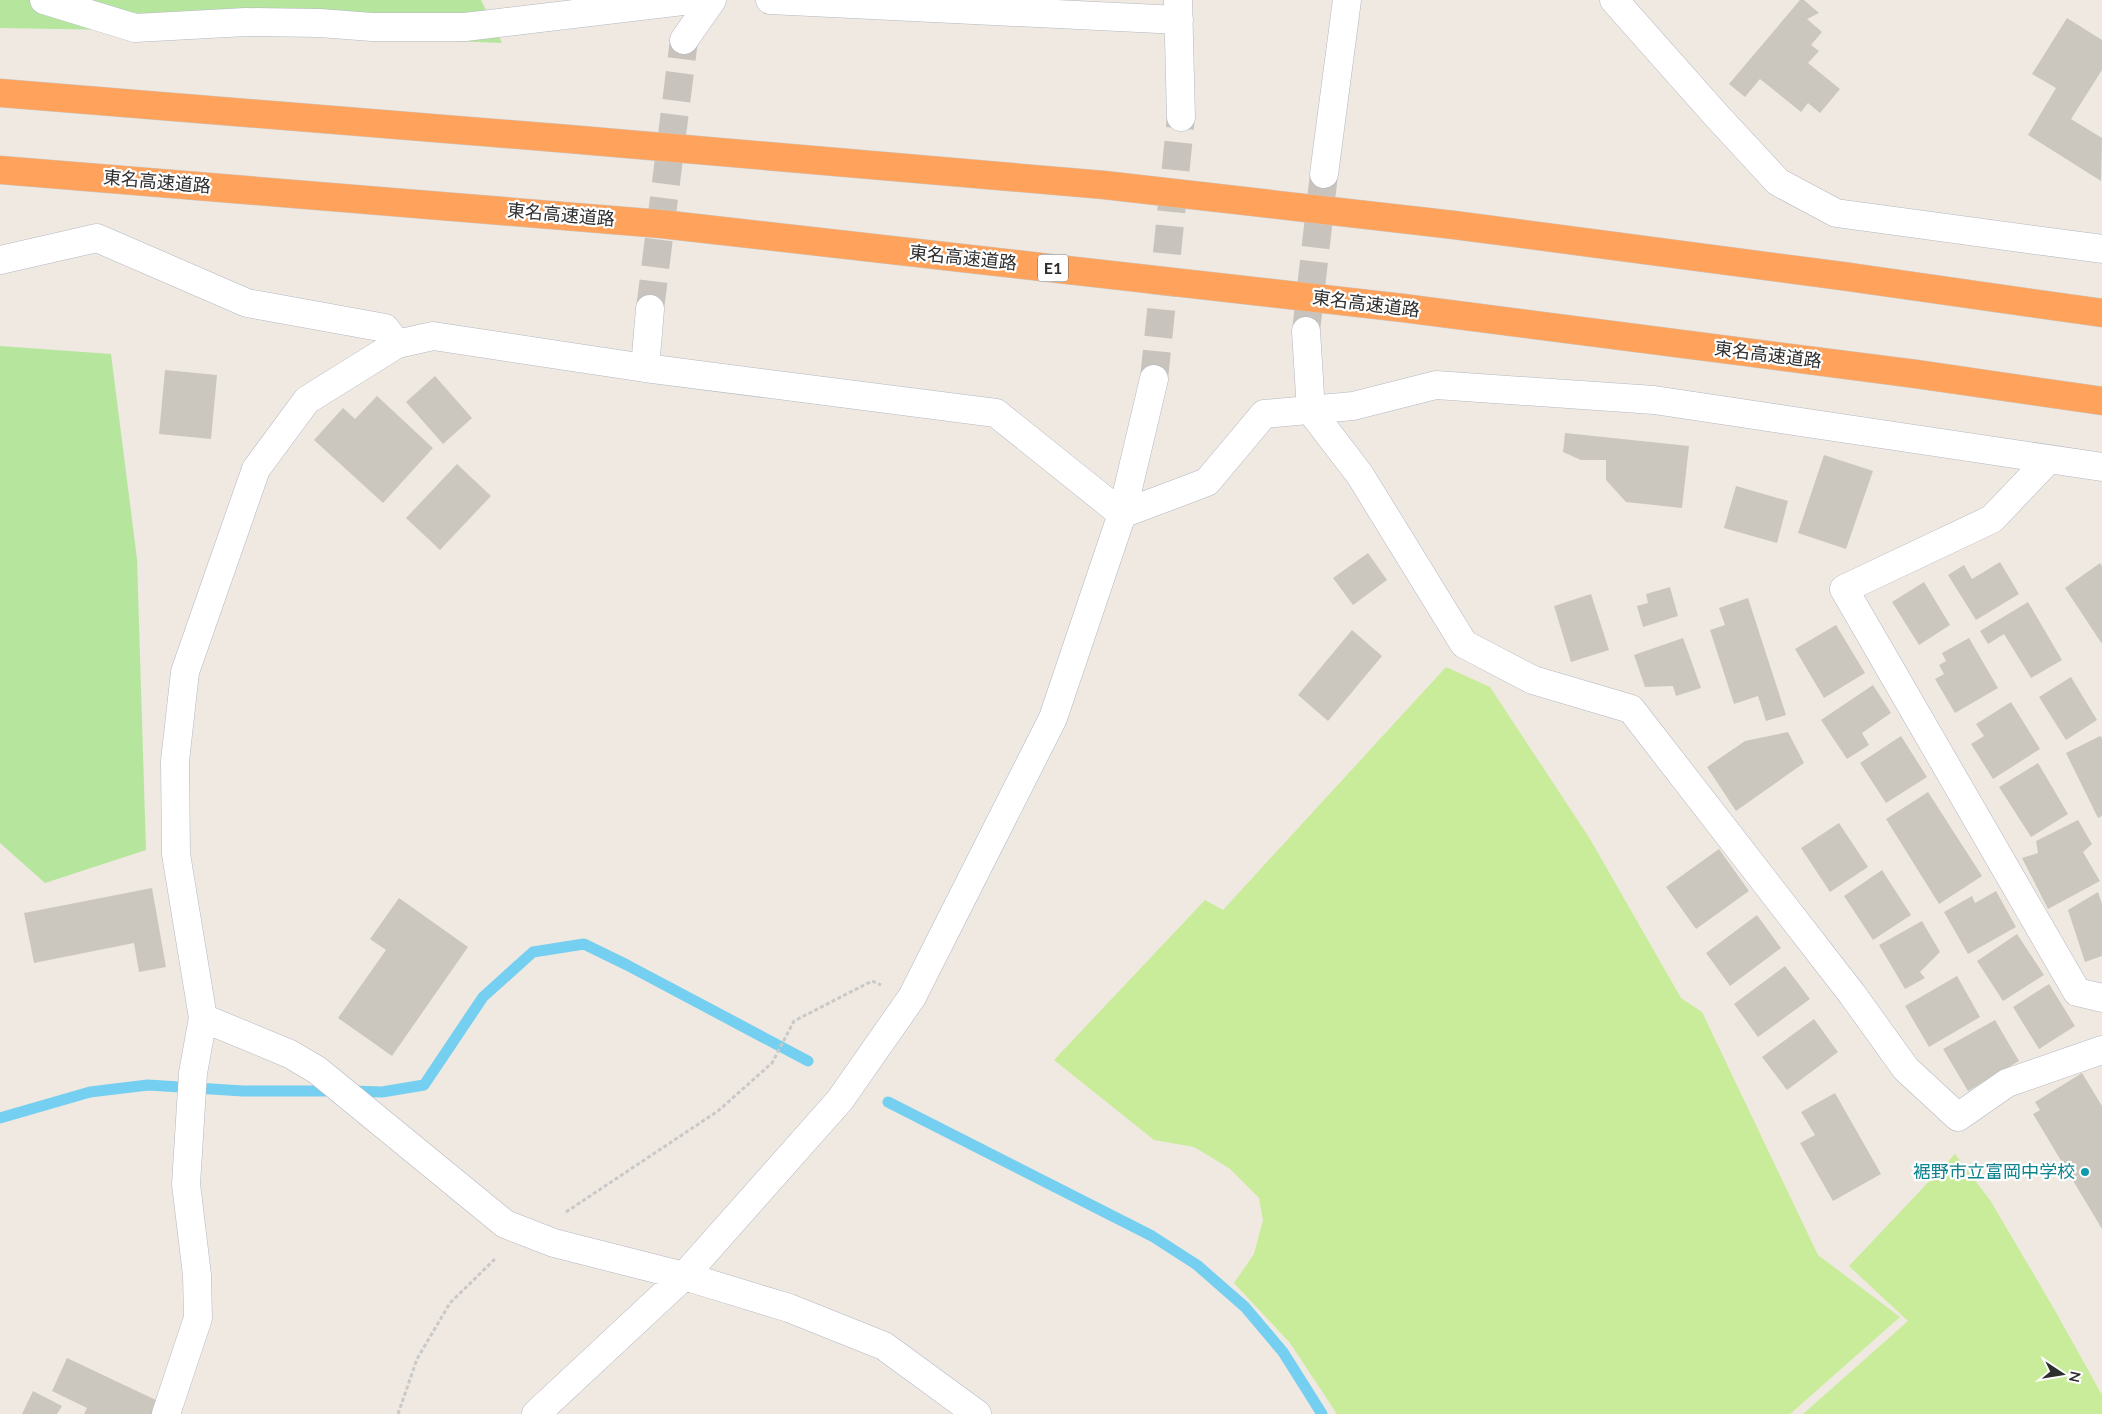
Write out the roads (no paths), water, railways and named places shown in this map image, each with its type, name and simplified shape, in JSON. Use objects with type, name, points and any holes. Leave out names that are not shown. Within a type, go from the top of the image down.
[{"type":"highway","points":[[0,93],[1104,185],[1454,225],[1842,276],[2102,313]]},
{"type":"highway","name":"東名高速道路","points":[[0,170],[660,224],[1404,308],[1916,374],[2102,401]]},
{"type":"street","points":[[44,0],[135,28],[246,22],[320,23],[372,27],[465,27],[691,0]]},
{"type":"street","points":[[684,40],[712,0]]},
{"type":"street","points":[[770,0],[1179,10],[1181,117]]},
{"type":"street","points":[[1324,174],[1347,0]]},
{"type":"street","points":[[1614,0],[1778,182],[1836,213],[2102,249]]},
{"type":"street","points":[[0,260],[97,238],[247,303],[384,328],[397,344]]},
{"type":"street","points":[[644,368],[650,309]]},
{"type":"street","points":[[1306,331],[1311,411],[1360,475],[1464,644],[1533,680],[1631,709],[1852,994],[1906,1069],[1958,1117],[2006,1083],[2102,1050]]},
{"type":"street","points":[[166,1414],[198,1318],[197,1275],[186,1184],[193,1073],[203,1018],[176,854],[175,761],[186,672],[256,469],[307,400],[397,344],[433,336],[644,368],[996,413],[1122,514]]},
{"type":"street","points":[[536,1414],[684,1276],[840,1100],[912,997],[1053,718],[1122,514],[1154,379]]},
{"type":"street","points":[[1122,514],[1207,482],[1264,414],[1353,406],[1436,385],[1654,400],[2102,467]]},
{"type":"street","points":[[2049,459],[1992,519],[1844,589],[2077,992],[2102,998]]},
{"type":"street","points":[[203,1018],[290,1054],[317,1070],[506,1224],[554,1243],[684,1276],[789,1308],[884,1346],[977,1414]]},
{"type":"waterway","points":[[352,1091],[382,1092],[424,1085],[483,997],[533,952],[584,944],[808,1061]]},
{"type":"waterway","points":[[0,1118],[90,1092],[148,1085],[243,1091],[336,1091]]},
{"type":"waterway","points":[[888,1102],[1152,1236],[1197,1265],[1245,1307],[1283,1352],[1322,1414]]},
{"type":"tunnel","points":[[650,309],[684,40]]},
{"type":"tunnel","points":[[1154,379],[1181,117]]},
{"type":"tunnel","points":[[1306,331],[1324,174]]},
{"type":"place","name":"裾野市立富岡中学校","points":[[2085,1172]]}]
